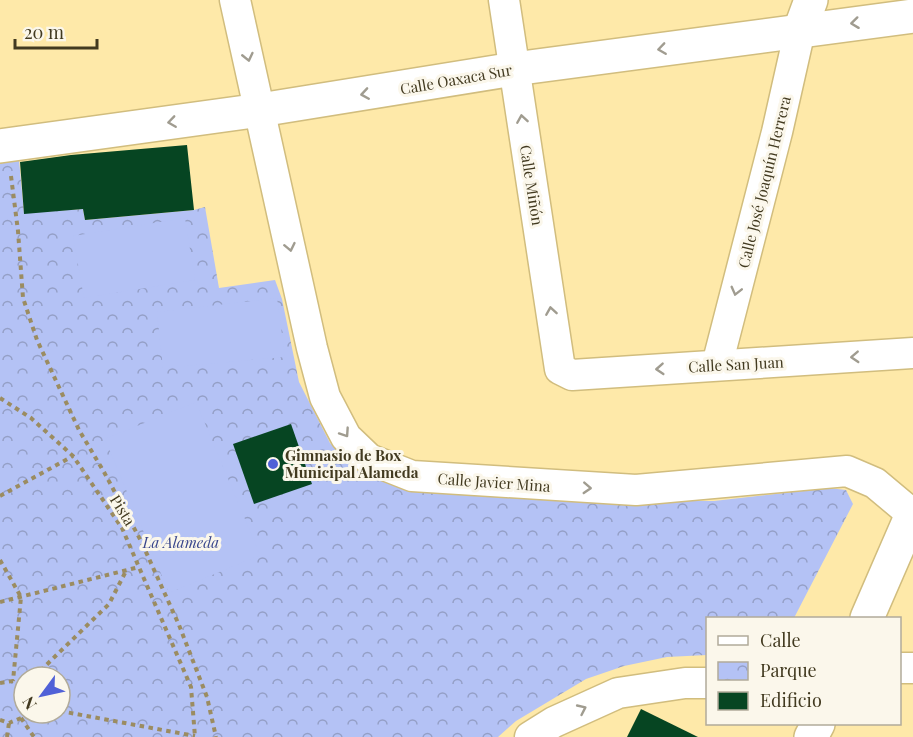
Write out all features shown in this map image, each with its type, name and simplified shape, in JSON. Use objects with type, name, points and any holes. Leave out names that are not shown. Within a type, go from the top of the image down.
[{"type":"main road","name":"Calle José Joaquín Herrera","points":[[800,30],[812,0]]},
{"type":"main road","name":"Calle Oaxaca Sur","points":[[3,146],[260,110],[514,69],[913,16]]},
{"type":"main road","points":[[867,617],[913,513]]},
{"type":"street","name":"Calle Javier Mina","points":[[235,0],[312,348],[325,397],[346,437],[369,459],[412,476],[636,490],[847,471],[875,483],[913,513]]},
{"type":"street","name":"Calle Miñón","points":[[504,0],[560,369]]},
{"type":"street","name":"Calle José Joaquín Herrera","points":[[717,365],[777,132],[800,30]]},
{"type":"street","name":"Calle San Juan","points":[[560,369],[572,375],[913,353]]},
{"type":"street","points":[[530,737],[554,722],[618,693],[685,683],[706,683]]},
{"type":"path","points":[[3,146],[18,231],[23,298],[37,340],[79,430],[141,541],[174,614],[207,697],[216,737]]},
{"type":"path","name":"Pista","points":[[0,398],[31,418],[73,456],[122,528],[191,687],[195,736]]},
{"type":"path","points":[[0,496],[73,456]]},
{"type":"path","points":[[0,560],[21,597],[15,665]]},
{"type":"path","points":[[0,602],[139,567]]},
{"type":"path","points":[[46,665],[110,604],[126,571]]},
{"type":"path","points":[[72,713],[195,736]]},
{"type":"path","points":[[0,720],[12,722]]},
{"type":"path","points":[[7,737],[9,723]]},
{"type":"green space","name":"La Alameda","points":[[19,160],[24,213],[83,209],[85,220],[205,207],[219,288],[275,280],[282,299],[299,382],[330,443],[362,473],[415,492],[551,500],[714,501],[829,488],[846,490],[853,504],[795,617],[706,617],[706,655],[667,657],[624,666],[586,679],[516,721],[498,737],[0,737],[0,162]]},
{"type":"green space","points":[[185,218],[195,280],[84,298],[73,236]]},
{"type":"green space","points":[[277,298],[285,357],[163,368],[157,312]]},
{"type":"green space","points":[[196,402],[260,555],[169,593],[105,439]]},
{"type":"building","points":[[187,145],[194,210],[85,220],[83,209],[24,214],[20,162]]},
{"type":"building","name":"Gimnasio de Box Municipal Alameda","points":[[291,424],[312,484],[254,504],[233,444]]},
{"type":"building","points":[[641,709],[698,737],[627,737]]},
{"type":"place","name":"Gimnasio de Box Municipal Alameda","points":[[273,464]]}]
